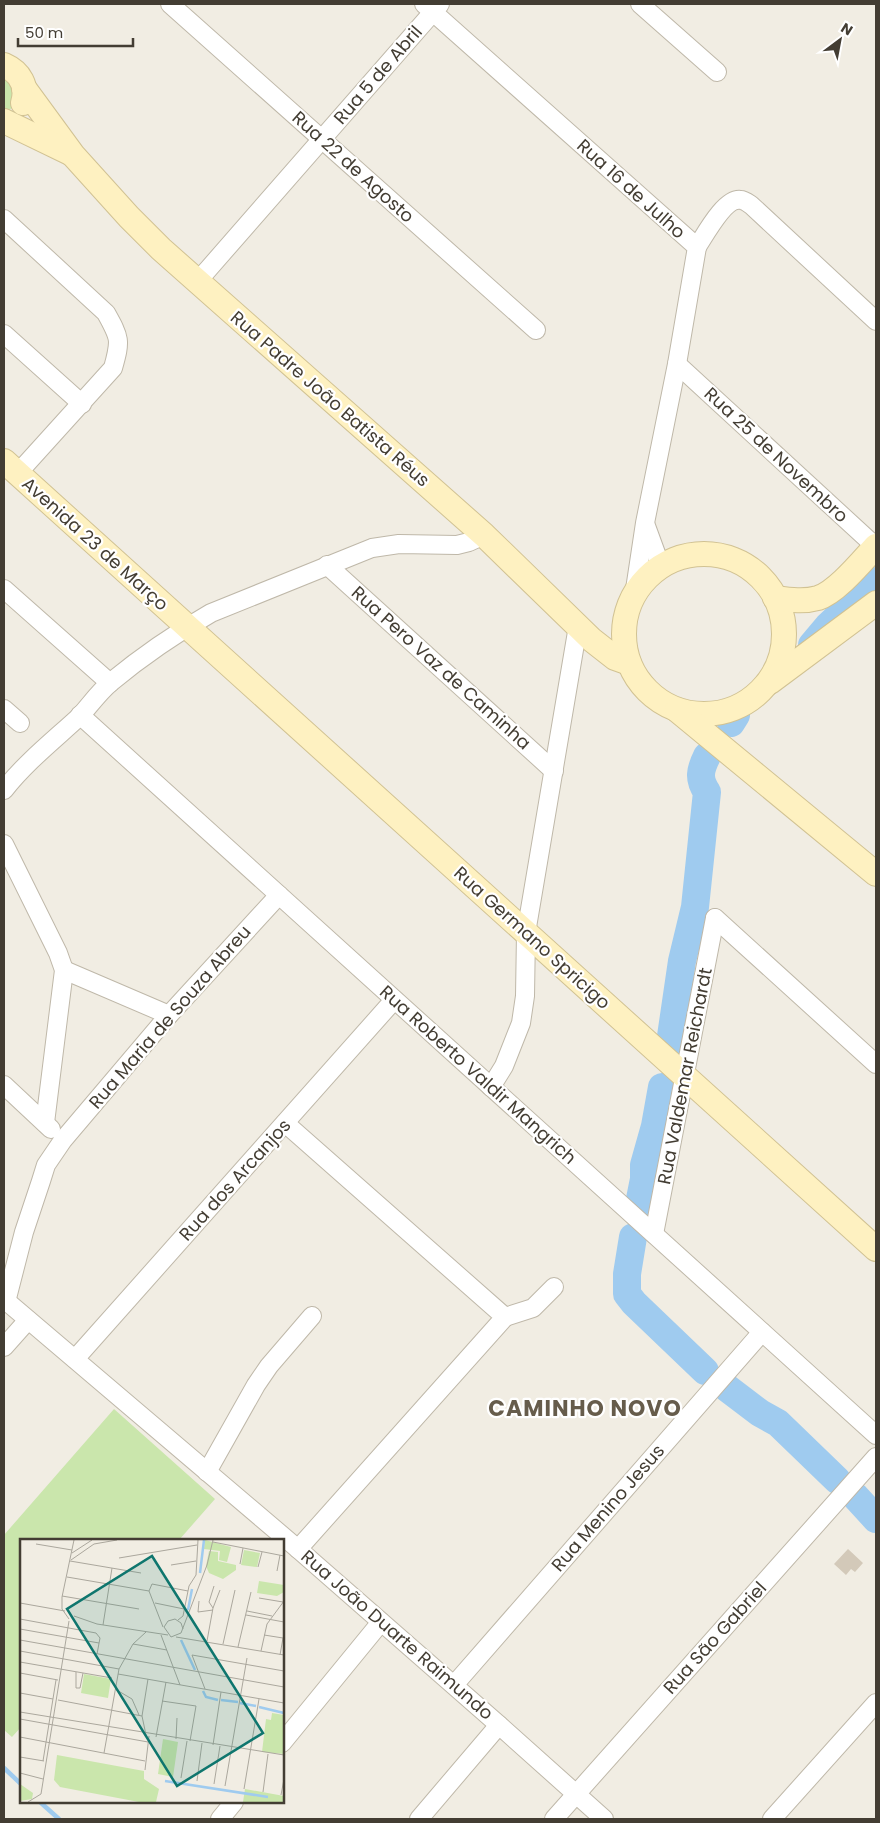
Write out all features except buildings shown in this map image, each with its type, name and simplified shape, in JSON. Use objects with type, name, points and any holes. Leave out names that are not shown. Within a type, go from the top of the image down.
[{"type":"main road","name":"Rua Padre João Batista Réus","points":[[6,61],[22,80],[24,88],[73,155],[129,217],[197,282],[484,535],[585,633],[615,658],[630,663]]},
{"type":"main road","points":[[4,121],[18,112],[25,96],[24,88]]},
{"type":"main road","name":"Rua Padre João Batista Réus","points":[[4,121],[73,155]]},
{"type":"main road","name":"Avenida 23 de Março","points":[[11,467],[187,627]]},
{"type":"main road","points":[[775,598],[802,600],[819,597],[832,591],[876,546]]},
{"type":"main road","points":[[769,683],[781,656],[784,642],[784,627],[781,612],[775,598],[766,584],[754,572],[728,558],[700,554],[673,560],[661,567],[646,580],[634,596],[626,619],[624,632],[625,648],[630,663],[644,687],[658,699],[674,708],[876,874]]},
{"type":"main road","points":[[674,708],[699,714],[725,711],[749,700],[876,603]]},
{"type":"main road","name":"Rua Germano Spricigo","points":[[187,627],[876,1249]]},
{"type":"main road","points":[[585,633],[612,638],[624,632]]},
{"type":"main road","points":[[725,711],[731,756]]},
{"type":"street","name":"Rua 22 de Agosto","points":[[170,4],[536,330]]},
{"type":"street","points":[[640,4],[717,72]]},
{"type":"street","name":"Rua 5 de Abril","points":[[197,282],[322,139],[432,7]]},
{"type":"street","name":"Rua 16 de Julho","points":[[432,7],[697,248],[677,364],[645,523],[634,596]]},
{"type":"street","points":[[697,248],[725,206],[732,201],[740,200],[752,205],[876,321]]},
{"type":"street","points":[[4,219],[106,313],[116,331],[120,347],[113,368],[82,404],[11,467]]},
{"type":"street","points":[[4,334],[82,404]]},
{"type":"street","name":"Rua 25 de Novembro","points":[[677,364],[876,546]]},
{"type":"street","points":[[645,523],[661,567]]},
{"type":"street","points":[[4,790],[45,746],[80,715],[110,683],[187,627],[211,613],[327,564],[372,548],[399,544],[457,545],[484,535]]},
{"type":"street","name":"Rua Pero Vaz de Caminha","points":[[327,564],[554,771]]},
{"type":"street","points":[[4,589],[110,683]]},
{"type":"street","points":[[491,1087],[504,1066],[521,1023],[525,996],[526,933],[554,771],[585,633]]},
{"type":"street","points":[[4,709],[20,723]]},
{"type":"street","name":"Rua Roberto Valdir Mangrich","points":[[80,715],[876,1435]]},
{"type":"street","points":[[4,844],[58,953],[64,970],[45,1123]]},
{"type":"street","name":"Rua Maria de Souza Abreu","points":[[5,1300],[24,1232],[46,1165],[63,1140],[169,1015],[278,895]]},
{"type":"street","name":"Rua Valdemar Reichardt","points":[[654,1234],[715,918],[876,1064]]},
{"type":"street","points":[[64,970],[169,1015]]},
{"type":"street","name":"Rua dos Arcanjos","points":[[75,1359],[394,1000]]},
{"type":"street","points":[[4,1085],[63,1140]]},
{"type":"street","points":[[285,1123],[505,1317]]},
{"type":"street","points":[[298,1549],[505,1317],[533,1308],[554,1287]]},
{"type":"street","name":"Rua João Duarte Raimundo","points":[[5,1300],[208,1472],[278,1537]]},
{"type":"street","points":[[208,1472],[265,1372],[312,1316]]},
{"type":"street","points":[[4,1347],[28,1320]]},
{"type":"street","name":"Rua Menino Jesus","points":[[454,1685],[762,1332]]},
{"type":"street","name":"Rua São Gabriel","points":[[554,1819],[876,1457]]},
{"type":"street","name":"Rua João Duarte Raimundo","points":[[284,1541],[298,1549],[500,1725],[604,1819]]},
{"type":"street","points":[[284,1741],[381,1622]]},
{"type":"street","points":[[772,1819],[876,1703]]},
{"type":"street","points":[[419,1819],[500,1725]]},
{"type":"street","points":[[220,1819],[233,1803]]},
{"type":"green space","points":[[4,72],[11,77],[15,104],[4,113]]},
{"type":"green space","points":[[114,1409],[215,1499],[180,1539],[20,1539],[20,1728],[12,1737],[4,1730],[4,1535]]},
{"type":"waterway","points":[[812,645],[828,626],[876,581]]},
{"type":"waterway","points":[[731,723],[736,715]]},
{"type":"waterway","points":[[670,1043],[682,961],[695,907],[707,792],[702,783],[701,774],[707,756]]},
{"type":"waterway","points":[[639,1204],[644,1179],[644,1165],[655,1126],[662,1087]]},
{"type":"waterway","points":[[633,1237],[627,1274],[627,1294],[705,1371]]},
{"type":"waterway","points":[[727,1388],[760,1413],[778,1423],[837,1480]]},
{"type":"waterway","points":[[855,1496],[876,1519]]},
{"type":"waterway","points":[[4,1768],[20,1783]]},
{"type":"waterway","points":[[41,1803],[59,1819]]},
{"type":"district","name":"CAMINHO NOVO","points":[[585,1408]]}]
